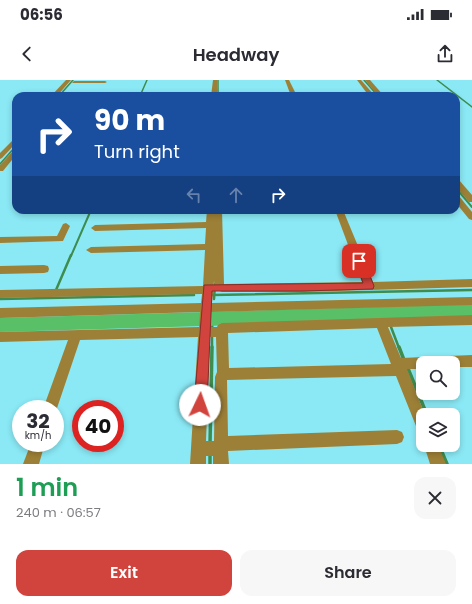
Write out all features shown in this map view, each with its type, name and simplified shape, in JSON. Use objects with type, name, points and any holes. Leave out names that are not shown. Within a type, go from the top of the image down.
[{"type":"street","points":[[214,92],[215,80]]},
{"type":"street","points":[[287,80],[292,92]]},
{"type":"street","points":[[359,80],[369,92]]},
{"type":"street","points":[[367,80],[378,92]]},
{"type":"street","points":[[65,92],[71,82]]},
{"type":"street","points":[[59,92],[71,82],[105,82]]},
{"type":"street","points":[[0,170],[4,158],[12,145]]},
{"type":"street","points":[[460,186],[472,200]]},
{"type":"street","points":[[460,203],[472,217]]},
{"type":"street","points":[[198,464],[213,448],[220,377],[223,374],[212,331],[205,311],[213,287],[214,227],[212,214]]},
{"type":"street","points":[[213,287],[210,247],[217,214]]},
{"type":"street","points":[[340,214],[368,288],[369,304]]},
{"type":"street","points":[[0,240],[60,239],[66,226]]},
{"type":"street","points":[[95,228],[214,227]]},
{"type":"street","points":[[91,250],[210,247]]},
{"type":"street","points":[[0,270],[44,269]]},
{"type":"street","points":[[0,294],[213,287],[303,291],[472,283]]},
{"type":"street","points":[[303,291],[305,306]]},
{"type":"street","points":[[0,313],[205,311],[305,306],[472,301]]},
{"type":"street","points":[[0,337],[212,331],[222,328],[472,320]]},
{"type":"street","points":[[380,322],[402,365],[417,408]]},
{"type":"street","points":[[212,331],[213,448],[221,464]]},
{"type":"street","points":[[53,400],[76,335]]},
{"type":"street","points":[[460,361],[472,361]]},
{"type":"street","points":[[223,374],[416,364]]},
{"type":"street","points":[[213,448],[397,437]]},
{"type":"street","points":[[31,464],[35,452]]},
{"type":"street","points":[[434,452],[438,464]]},
{"type":"waterway","points":[[62,92],[73,80]]},
{"type":"waterway","points":[[142,92],[147,80]]},
{"type":"waterway","points":[[218,80],[218,92]]},
{"type":"waterway","points":[[364,80],[374,92]]},
{"type":"waterway","points":[[437,80],[453,92]]},
{"type":"waterway","points":[[460,98],[472,107]]},
{"type":"waterway","points":[[0,164],[12,150]]},
{"type":"waterway","points":[[460,193],[472,207]]},
{"type":"waterway","points":[[71,256],[89,214]]},
{"type":"waterway","points":[[56,290],[71,255]]},
{"type":"waterway","points":[[214,295],[215,284]]},
{"type":"waterway","points":[[214,295],[472,290]]},
{"type":"waterway","points":[[0,299],[194,295]]},
{"type":"waterway","points":[[214,295],[214,299]]},
{"type":"waterway","points":[[0,325],[472,311]]},
{"type":"waterway","points":[[385,313],[386,317]]},
{"type":"waterway","points":[[212,330],[213,315]]},
{"type":"waterway","points":[[391,327],[399,348]]},
{"type":"waterway","points":[[212,335],[212,347]]},
{"type":"waterway","points":[[210,444],[212,347]]},
{"type":"waterway","points":[[399,347],[404,360]]},
{"type":"waterway","points":[[407,366],[424,408]]},
{"type":"waterway","points":[[442,452],[447,464]]},
{"type":"waterway","points":[[210,453],[210,464]]},
{"type":"route","points":[[200,405],[207,287],[302,288],[370,286],[359,261]]}]
